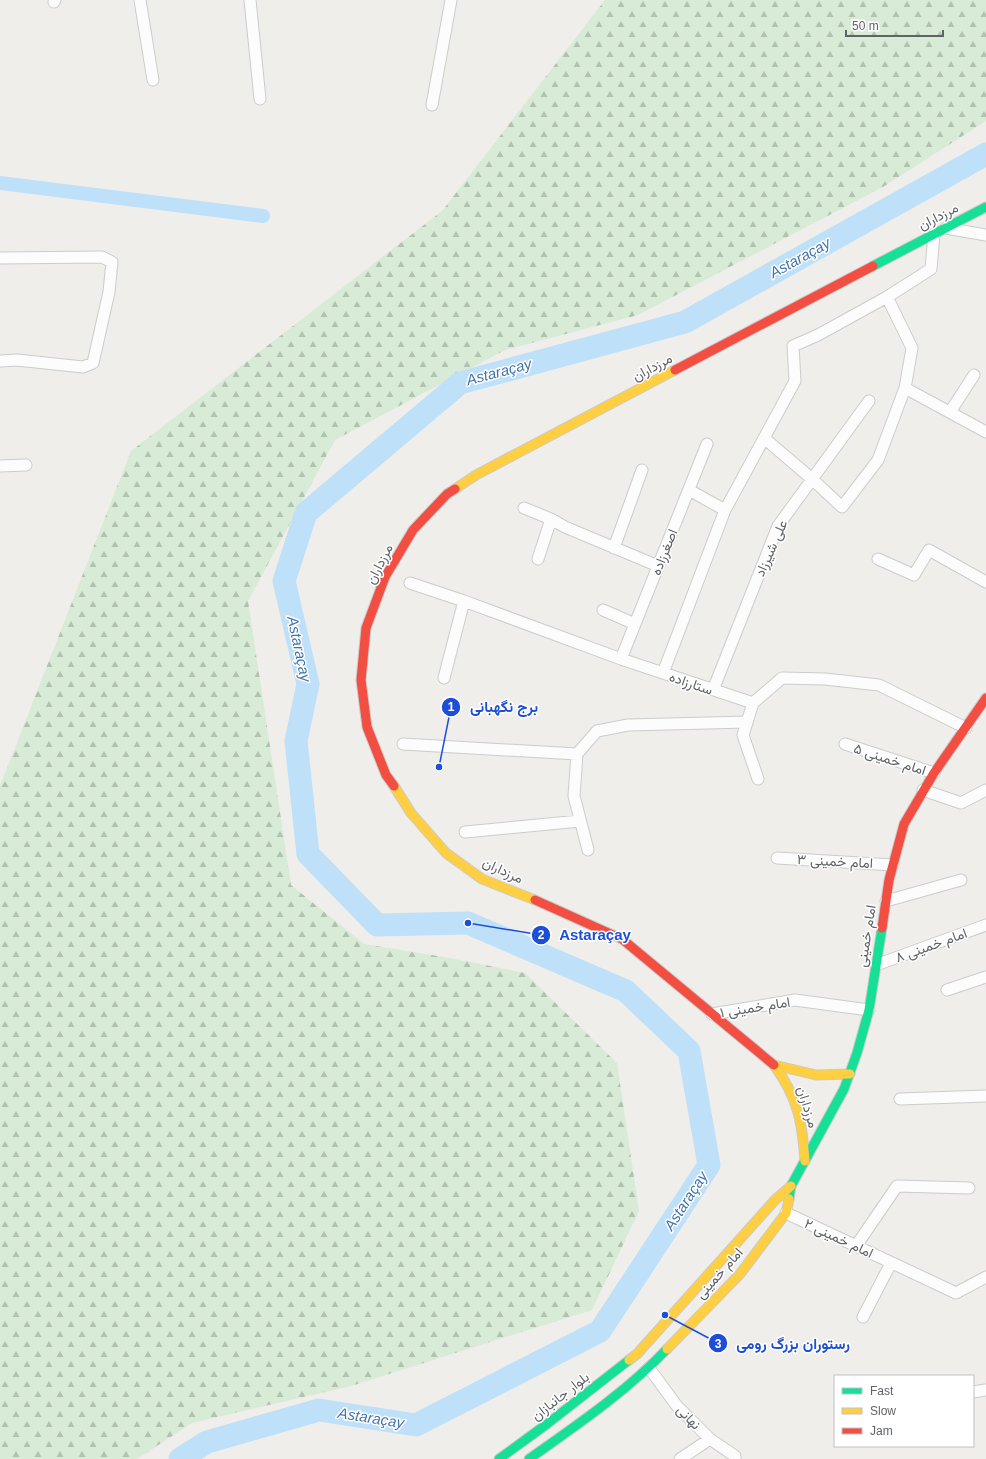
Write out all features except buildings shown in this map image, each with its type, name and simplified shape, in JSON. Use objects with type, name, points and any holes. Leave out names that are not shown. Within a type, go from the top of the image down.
[{"type":"street","points":[[140,0],[153,80]]},
{"type":"street","points":[[250,0],[260,99]]},
{"type":"street","points":[[432,105],[451,0]]},
{"type":"street","name":"مرزداران","points":[[805,1161],[801,1122],[796,1105],[790,1089],[774,1064],[622,939],[549,905],[482,879],[446,853],[411,813],[386,775],[367,726],[361,680],[366,628],[385,576],[413,530],[447,494],[476,475],[986,207]]},
{"type":"street","points":[[946,228],[986,235]]},
{"type":"street","points":[[663,673],[725,510],[795,381],[793,346],[818,335],[887,297],[931,269],[934,234]]},
{"type":"street","points":[[0,258],[102,257],[112,262],[109,292],[93,363],[83,367],[16,360],[0,361]]},
{"type":"street","points":[[764,438],[842,507],[878,460],[905,388],[912,348],[887,297]]},
{"type":"street","points":[[950,412],[974,375]]},
{"type":"street","points":[[905,388],[986,432]]},
{"type":"street","name":"علی شیرزاد","points":[[713,690],[778,526],[869,401]]},
{"type":"street","name":"اصغرزاده","points":[[621,659],[707,444]]},
{"type":"street","points":[[0,466],[26,465]]},
{"type":"street","points":[[614,548],[642,470]]},
{"type":"street","points":[[689,490],[725,510]]},
{"type":"street","points":[[524,508],[658,566]]},
{"type":"street","points":[[538,559],[551,519]]},
{"type":"street","points":[[878,559],[914,575],[928,550],[986,582]]},
{"type":"street","name":"ستارزاده","points":[[410,583],[464,601],[621,659],[753,703]]},
{"type":"street","points":[[444,678],[464,601]]},
{"type":"street","points":[[603,610],[635,624]]},
{"type":"street","points":[[758,779],[743,735],[753,703],[782,678],[825,679],[879,685],[966,728]]},
{"type":"street","name":"امام خمینی","points":[[649,1368],[740,1274],[786,1213],[792,1186],[844,1089],[857,1053],[869,1010],[886,901],[893,864],[904,824],[934,773],[986,698]]},
{"type":"street","points":[[588,850],[574,796],[577,754],[597,731],[628,725],[747,722]]},
{"type":"street","points":[[402,744],[577,754]]},
{"type":"street","name":"امام خمینی ۵","points":[[845,744],[934,773]]},
{"type":"street","points":[[923,790],[961,803],[986,790]]},
{"type":"street","points":[[465,832],[580,821]]},
{"type":"street","name":"امام خمینی ۳","points":[[777,858],[893,864]]},
{"type":"street","points":[[886,901],[962,880]]},
{"type":"street","name":"امام خمینی ۸","points":[[876,965],[986,925]]},
{"type":"street","points":[[947,990],[986,977]]},
{"type":"street","name":"امام خمینی ۱","points":[[712,1014],[795,1000],[869,1010]]},
{"type":"street","name":"مرزداران","points":[[774,1064],[816,1075],[850,1074]]},
{"type":"street","points":[[900,1099],[986,1096]]},
{"type":"street","name":"امام خمینی","points":[[637,1354],[775,1200],[792,1186]]},
{"type":"street","points":[[856,1246],[896,1186],[969,1188]]},
{"type":"street","name":"امام خمینی ۲","points":[[786,1213],[956,1293],[986,1277]]},
{"type":"street","points":[[863,1317],[891,1263]]},
{"type":"street","points":[[529,1459],[603,1406],[649,1368],[637,1354]]},
{"type":"street","name":"بلوار جانبازان","points":[[499,1459],[547,1424],[637,1354]]},
{"type":"street","name":"نهانی","points":[[649,1368],[677,1406],[710,1439],[737,1458]]},
{"type":"street","points":[[974,1392],[986,1390]]},
{"type":"street","points":[[680,1459],[710,1439]]},
{"type":"green space","points":[[605,0],[986,0],[986,121],[883,187],[638,315],[505,350],[335,440],[248,601],[291,885],[364,944],[450,958],[525,973],[617,1063],[639,1211],[592,1310],[351,1386],[192,1423],[137,1459],[0,1459],[0,786],[131,451],[442,211]]},
{"type":"waterway","name":"Astaraçay","points":[[180,1459],[207,1442],[319,1410],[416,1425],[600,1331],[709,1165],[689,1051],[626,991],[468,923],[377,925],[308,854],[296,741],[308,684],[284,581],[306,513],[460,383],[685,322],[986,154]]},
{"type":"waterway","points":[[0,183],[263,216]]},
{"type":"traffic: fast","points":[[873,266],[986,207]]},
{"type":"traffic: fast","points":[[789,1199],[791,1186],[844,1089],[857,1053],[869,1010],[882,928]]},
{"type":"traffic: fast","points":[[529,1459],[618,1394],[667,1349]]},
{"type":"traffic: fast","points":[[499,1459],[547,1424],[629,1360]]},
{"type":"traffic: slow","points":[[455,489],[476,475],[675,370]]},
{"type":"traffic: slow","points":[[394,786],[411,813],[446,853],[482,879],[535,900]]},
{"type":"traffic: slow","points":[[805,1161],[800,1122],[794,1099],[789,1088],[774,1065],[816,1075],[850,1074]]},
{"type":"traffic: slow","points":[[629,1360],[637,1354],[775,1200],[791,1186]]},
{"type":"traffic: slow","points":[[667,1349],[740,1274],[786,1213],[789,1199]]},
{"type":"traffic: jam","points":[[675,370],[873,266]]},
{"type":"traffic: jam","points":[[394,786],[386,775],[367,727],[361,680],[366,628],[385,577],[413,530],[447,494],[455,489]]},
{"type":"traffic: jam","points":[[882,928],[889,880],[904,824],[934,773],[986,698]]},
{"type":"traffic: jam","points":[[535,900],[622,939],[774,1065]]},
{"type":"place","name":"برج نگهبانی","points":[[439,767]]},
{"type":"place","name":"Astaraçay","points":[[468,923]]},
{"type":"place","name":"رستوران بزرگ رومی","points":[[665,1315]]}]
